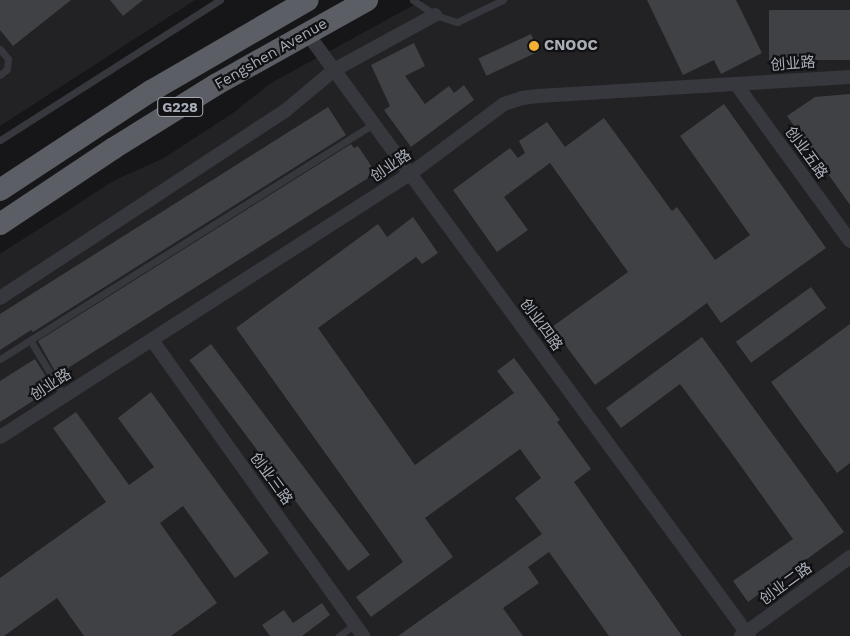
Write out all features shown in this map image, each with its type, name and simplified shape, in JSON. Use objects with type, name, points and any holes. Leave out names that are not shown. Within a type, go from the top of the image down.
[{"type":"highway","name":"Fengshen Avenue","points":[[0,190],[151,92],[308,0]]},
{"type":"highway","name":"Fengshen Avenue","points":[[0,224],[165,116],[367,0]]},
{"type":"street","points":[[0,298],[285,111],[334,70],[435,15]]},
{"type":"street","name":"创业四路","points":[[307,33],[745,635]]},
{"type":"street","name":"创业路","points":[[0,438],[410,174],[504,104],[522,98],[850,77]]},
{"type":"street","name":"创业五路","points":[[736,84],[850,241]]},
{"type":"street","name":"创业三路","points":[[152,340],[363,636]]},
{"type":"street","name":"创业二路","points":[[745,635],[850,558]]},
{"type":"lane","points":[[0,140],[220,0]]},
{"type":"lane","points":[[413,0],[435,15],[457,22],[504,0]]},
{"type":"lane","points":[[0,49],[8,59],[7,69],[0,75]]},
{"type":"lane","points":[[0,360],[373,124]]},
{"type":"lane","points":[[30,340],[64,396]]},
{"type":"lane","points":[[339,636],[355,624]]},
{"type":"shaded area","points":[[0,0],[195,0],[0,126]]},
{"type":"shaded area","points":[[423,0],[850,0],[850,636],[0,636],[0,254],[115,180],[164,158],[233,113],[271,83]]},
{"type":"building","points":[[0,0],[71,0],[13,46],[0,30]]},
{"type":"building","points":[[110,0],[143,0],[123,16]]},
{"type":"building","points":[[647,0],[736,0],[762,53],[721,74],[714,60],[683,75]]},
{"type":"building","points":[[769,10],[850,10],[850,60],[769,60]]},
{"type":"building","points":[[531,34],[539,51],[486,76],[478,59]]},
{"type":"building","points":[[414,43],[425,66],[405,76],[425,104],[449,86],[454,93],[464,85],[474,100],[411,147],[384,110],[390,106],[371,65]]},
{"type":"building","points":[[850,94],[850,205],[787,116],[815,97]]},
{"type":"building","points":[[724,104],[826,248],[721,323],[707,303],[595,385],[552,327],[628,272],[550,163],[504,197],[528,230],[497,252],[453,190],[510,148],[518,158],[525,153],[519,141],[547,122],[565,147],[604,118],[672,211],[677,207],[715,260],[750,235],[680,136]]},
{"type":"building","points":[[328,107],[346,135],[33,332],[31,330],[0,350],[0,314]]},
{"type":"building","points":[[351,144],[354,148],[358,146],[376,173],[57,375],[38,341]]},
{"type":"building","points":[[413,217],[438,253],[422,264],[416,257],[318,328],[415,465],[514,393],[497,371],[514,358],[560,420],[557,422],[591,469],[574,482],[682,636],[609,636],[549,552],[528,567],[539,583],[503,608],[523,636],[398,636],[542,534],[515,498],[541,478],[520,449],[425,518],[453,557],[371,617],[356,597],[403,562],[236,328],[378,224],[387,237]]},
{"type":"building","points":[[811,287],[826,308],[751,363],[736,342]]},
{"type":"building","points":[[850,324],[850,463],[837,473],[771,382]]},
{"type":"building","points":[[702,337],[844,532],[748,602],[733,581],[793,539],[730,451],[680,384],[621,428],[606,408]]},
{"type":"building","points":[[211,344],[370,555],[348,571],[189,360]]},
{"type":"building","points":[[35,359],[53,388],[0,422],[0,381]]},
{"type":"building","points":[[151,392],[269,553],[235,578],[183,506],[160,523],[217,603],[171,636],[84,636],[57,598],[4,636],[0,636],[0,578],[106,502],[53,428],[76,412],[129,485],[154,467],[118,418]]},
{"type":"building","points":[[322,603],[330,615],[302,636],[270,636],[262,625],[284,610],[293,623]]},
{"type":"place","name":"CNOOC","points":[[534,46]]}]
